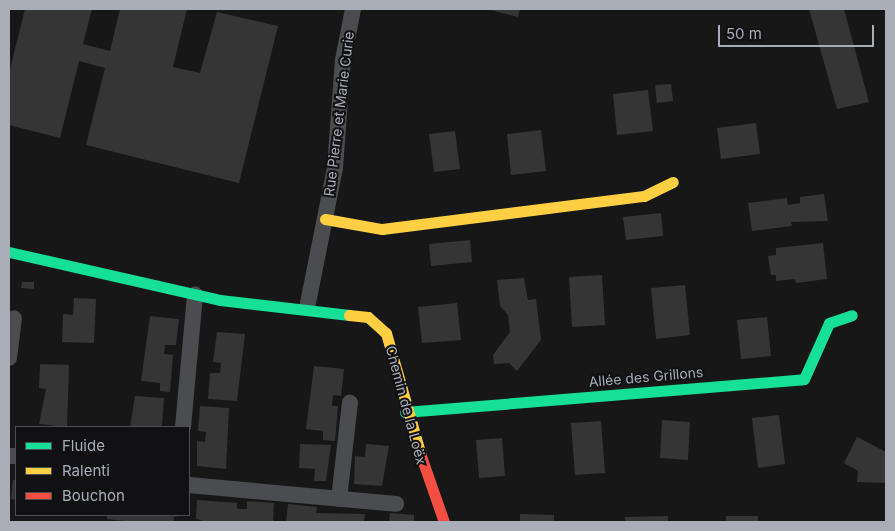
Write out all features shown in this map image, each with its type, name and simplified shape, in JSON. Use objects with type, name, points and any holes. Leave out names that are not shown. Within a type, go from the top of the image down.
[{"type":"street","name":"Rue Pierre et Marie Curie","points":[[307,308],[335,168],[343,60],[352,9]]},
{"type":"street","points":[[325,219],[382,229],[644,196],[673,182]]},
{"type":"street","name":"Chemin de la Loëx","points":[[9,252],[196,295],[356,313],[378,324],[391,347],[405,412],[444,522]]},
{"type":"street","points":[[182,426],[196,295]]},
{"type":"street","name":"Allée des Grillons","points":[[405,412],[804,379],[829,323],[852,315]]},
{"type":"street","points":[[9,358],[14,318]]},
{"type":"street","points":[[339,500],[350,403]]},
{"type":"street","points":[[190,485],[396,504]]},
{"type":"building","points":[[25,9],[92,9],[83,44],[110,51],[120,9],[187,9],[173,67],[200,73],[217,12],[278,26],[239,183],[86,145],[105,68],[79,61],[60,138],[9,125],[9,73]]},
{"type":"building","points":[[487,9],[520,9],[518,17]]},
{"type":"building","points":[[809,9],[844,9],[869,102],[837,109]]},
{"type":"building","points":[[671,84],[673,101],[657,103],[655,85]]},
{"type":"building","points":[[648,90],[653,131],[617,135],[613,94]]},
{"type":"building","points":[[756,123],[760,154],[721,159],[717,128]]},
{"type":"building","points":[[541,130],[546,171],[511,175],[507,134]]},
{"type":"building","points":[[455,131],[460,169],[434,172],[429,134]]},
{"type":"building","points":[[824,194],[828,221],[791,222],[792,226],[752,231],[748,203],[787,198],[788,205],[800,203],[800,197]]},
{"type":"building","points":[[661,213],[663,236],[626,240],[623,217]]},
{"type":"building","points":[[470,240],[472,262],[431,266],[429,244]]},
{"type":"building","points":[[823,243],[827,279],[796,283],[795,279],[776,281],[776,275],[771,275],[768,256],[776,255],[776,248]]},
{"type":"building","points":[[602,275],[605,325],[572,327],[569,277]]},
{"type":"building","points":[[524,278],[528,300],[536,299],[541,340],[517,371],[509,363],[494,364],[493,355],[510,332],[508,315],[500,306],[497,280]]},
{"type":"building","points":[[22,282],[34,282],[34,289],[21,288]]},
{"type":"building","points":[[685,285],[690,335],[656,339],[651,288]]},
{"type":"building","points":[[74,298],[96,299],[94,343],[62,342],[63,314],[73,315]]},
{"type":"building","points":[[457,303],[461,340],[422,343],[418,307]]},
{"type":"building","points":[[150,316],[179,319],[176,345],[165,345],[164,354],[173,355],[170,392],[160,391],[160,383],[141,381]]},
{"type":"building","points":[[767,317],[771,356],[741,359],[737,320]]},
{"type":"building","points":[[217,332],[245,334],[237,401],[208,399],[210,373],[220,373],[221,363],[213,362]]},
{"type":"building","points":[[40,364],[69,365],[67,426],[39,424],[46,389],[39,388]]},
{"type":"building","points":[[314,366],[344,369],[341,396],[333,395],[332,406],[338,406],[335,441],[323,440],[323,431],[306,429]]},
{"type":"building","points":[[135,396],[164,398],[162,426],[130,426]]},
{"type":"building","points":[[200,406],[229,408],[226,469],[197,466],[197,441],[205,442],[206,432],[198,431]]},
{"type":"building","points":[[779,415],[785,464],[758,468],[752,418]]},
{"type":"building","points":[[662,420],[690,422],[688,460],[660,458]]},
{"type":"building","points":[[601,421],[605,473],[575,475],[571,423]]},
{"type":"building","points":[[857,437],[886,452],[885,483],[857,482],[858,471],[844,463]]},
{"type":"building","points":[[502,438],[505,476],[479,478],[476,440]]},
{"type":"building","points":[[300,444],[331,445],[326,481],[314,481],[315,469],[299,468]]},
{"type":"building","points":[[366,444],[389,446],[382,486],[354,484],[355,456],[365,457]]},
{"type":"building","points":[[13,480],[15,480],[15,500],[11,499]]},
{"type":"building","points":[[197,500],[237,503],[237,509],[247,509],[247,501],[274,503],[273,522],[207,522],[196,519]]},
{"type":"building","points":[[288,504],[317,507],[316,513],[365,514],[364,522],[286,522]]},
{"type":"building","points":[[390,513],[414,515],[414,522],[389,522]]},
{"type":"building","points":[[520,514],[554,515],[554,522],[520,522]]},
{"type":"building","points":[[107,516],[179,516],[174,517],[173,522],[132,522],[107,519]]},
{"type":"building","points":[[668,516],[668,522],[625,522],[625,517]]},
{"type":"building","points":[[726,516],[758,516],[758,522],[726,522]]},
{"type":"traffic: fast","points":[[9,252],[220,300],[349,315]]},
{"type":"traffic: fast","points":[[405,412],[804,379],[829,323],[852,315]]},
{"type":"traffic: slow","points":[[325,219],[382,229],[644,196],[673,182]]},
{"type":"traffic: slow","points":[[349,315],[368,317],[386,333],[421,456]]},
{"type":"traffic: jam","points":[[421,456],[444,522]]}]
